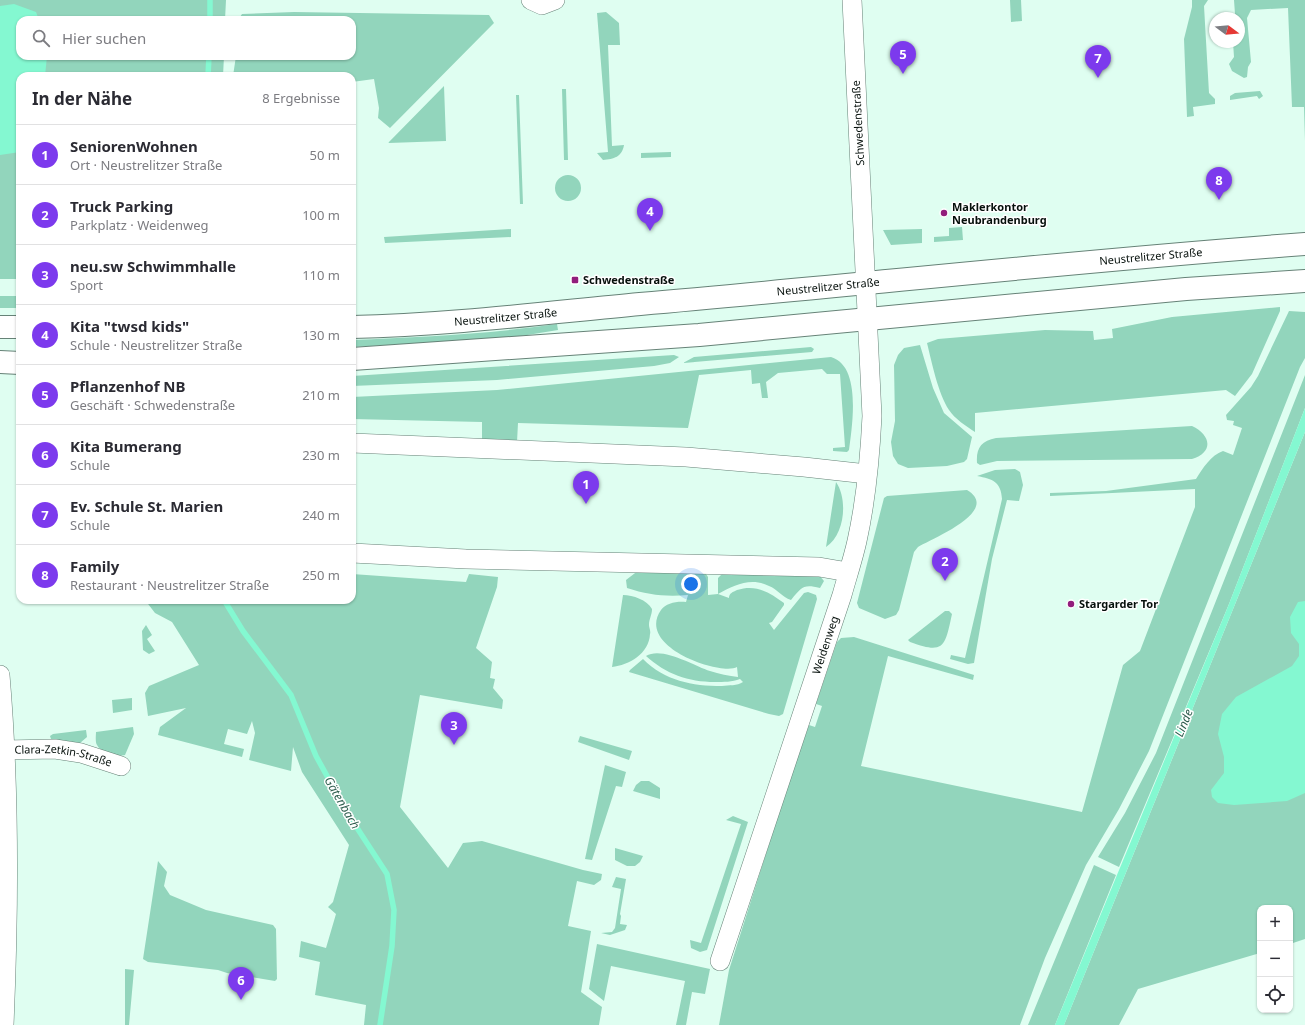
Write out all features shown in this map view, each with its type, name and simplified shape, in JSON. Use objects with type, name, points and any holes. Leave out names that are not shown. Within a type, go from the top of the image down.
[{"type":"main road","name":"Neustrelitzer Straße","points":[[356,326],[428,323],[1109,259],[1305,244]]},
{"type":"main road","points":[[356,359],[699,335],[1186,289],[1305,281]]},
{"type":"main road","points":[[0,327],[16,327]]},
{"type":"main road","points":[[0,362],[16,362]]},
{"type":"street","points":[[531,0],[542,5],[555,0]]},
{"type":"street","name":"Schwedenstraße","points":[[852,0],[867,318]]},
{"type":"street","name":"Weidenweg","points":[[720,961],[857,543],[867,474],[872,416],[867,318]]},
{"type":"street","points":[[356,443],[686,457],[867,474]]},
{"type":"street","points":[[356,553],[466,559],[819,567],[848,572]]},
{"type":"street","name":"Clara-Zetkin-Straße","points":[[0,675],[4,750],[7,876],[3,991],[4,1025]]},
{"type":"street","name":"Clara-Zetkin-Straße","points":[[4,750],[55,749],[90,754],[121,766]]},
{"type":"shaded area","points":[[0,0],[226,0],[225,16],[16,16],[16,60],[224,60],[223,72],[16,72],[16,279],[0,279]]},
{"type":"shaded area","points":[[1010,0],[1021,0],[1022,21],[1011,22]]},
{"type":"shaded area","points":[[1192,0],[1208,0],[1204,6],[1209,93],[1215,99],[1215,104],[1193,107],[1194,116],[1187,117],[1184,39],[1192,7]]},
{"type":"shaded area","points":[[1234,0],[1305,0],[1305,141],[1304,107],[1292,107],[1288,8],[1251,10],[1247,18],[1251,62],[1248,67],[1247,77],[1244,78],[1232,71],[1229,64],[1234,57],[1233,48],[1245,48],[1245,12],[1235,12]]},
{"type":"shaded area","points":[[294,12],[489,15],[494,23],[390,128],[378,118],[379,108],[374,79],[356,81],[356,72],[234,72],[235,60],[356,60],[356,16],[241,16],[242,14]]},
{"type":"shaded area","points":[[606,12],[619,23],[620,45],[608,45],[612,146],[624,145],[617,157],[603,160],[597,153],[608,152],[597,13]]},
{"type":"shaded area","points":[[444,86],[446,141],[388,143]]},
{"type":"shaded area","points":[[562,89],[566,89],[568,160],[564,160]]},
{"type":"shaded area","points":[[1260,91],[1263,96],[1259,99],[1257,96],[1230,100],[1230,96],[1235,93]]},
{"type":"shaded area","points":[[516,95],[519,95],[523,204],[520,204]]},
{"type":"shaded area","points":[[671,152],[671,157],[641,158],[641,153]]},
{"type":"shaded area","points":[[568,175],[577,179],[581,188],[577,197],[568,201],[559,197],[555,188],[559,179]]},
{"type":"shaded area","points":[[962,227],[963,240],[934,242],[934,237],[949,236],[949,228]]},
{"type":"shaded area","points":[[511,229],[511,237],[385,243],[384,237]]},
{"type":"shaded area","points":[[922,229],[922,243],[891,245],[883,230]]},
{"type":"shaded area","points":[[0,296],[16,296],[16,308],[0,308]]},
{"type":"shaded area","points":[[1280,307],[1280,311],[1252,374],[1235,396],[1226,390],[975,413],[975,432],[954,416],[945,403],[936,378],[927,343],[938,339],[1045,330],[1093,331],[1094,340],[1113,338],[1112,329],[1172,317]]},
{"type":"shaded area","points":[[1289,311],[1305,312],[1305,358],[1300,367],[1149,751],[1119,809],[1086,865],[1045,958],[1020,1025],[719,1025],[729,970],[784,797],[809,725],[815,727],[822,706],[816,704],[837,642],[841,638],[854,637],[974,675],[973,680],[888,656],[861,766],[1082,812],[1123,665],[1140,651],[1195,507],[1195,489],[1050,496],[1050,493],[1106,491],[1196,479],[1208,462],[1219,453],[1223,451],[1233,455],[1242,428],[1233,425],[1234,421],[1227,420],[1226,415],[1251,387],[1258,376]]},
{"type":"shaded area","points":[[557,324],[558,330],[515,337],[356,347],[356,340],[480,333]]},
{"type":"shaded area","points":[[920,345],[933,388],[944,413],[972,437],[967,459],[964,462],[947,466],[908,468],[898,464],[893,456],[891,442],[895,421],[894,365],[898,355],[904,348]]},
{"type":"shaded area","points":[[811,347],[814,349],[812,352],[683,363],[694,357]]},
{"type":"shaded area","points":[[674,355],[679,357],[670,363],[654,366],[497,380],[356,386],[356,376]]},
{"type":"shaded area","points":[[831,357],[841,363],[847,372],[851,384],[853,413],[849,450],[847,452],[833,451],[833,448],[845,447],[840,374],[827,374],[822,369],[778,373],[766,382],[768,398],[762,398],[760,383],[752,384],[751,370],[699,375],[688,428],[518,423],[517,442],[482,441],[482,422],[356,419],[356,397],[497,390]]},
{"type":"shaded area","points":[[1305,375],[1305,408],[1229,604],[1119,867],[1098,857],[1125,813],[1156,753]]},
{"type":"shaded area","points":[[1192,426],[1203,434],[1206,439],[1207,448],[1199,456],[1192,459],[997,461],[980,465],[977,463],[977,453],[980,446],[991,439],[996,438]]},
{"type":"shaded area","points":[[1305,432],[1305,939],[1293,943],[1293,905],[1257,905],[1257,954],[1138,989],[1119,1025],[1064,1025]]},
{"type":"shaded area","points":[[1015,469],[1020,472],[1023,485],[1019,501],[1007,500],[992,559],[974,663],[968,664],[950,659],[951,655],[965,658],[1002,499],[1000,489],[995,482],[988,478],[977,476],[995,470]]},
{"type":"shaded area","points":[[836,482],[840,489],[842,498],[843,516],[841,526],[837,534],[826,547]]},
{"type":"shaded area","points":[[967,490],[975,498],[976,507],[970,515],[960,523],[918,547],[914,552],[899,610],[896,615],[885,619],[859,608],[857,603],[884,498],[887,496]]},
{"type":"shaded area","points":[[639,570],[704,571],[708,577],[708,595],[718,594],[729,598],[730,594],[733,592],[744,588],[768,592],[784,603],[772,622],[769,623],[774,630],[804,593],[808,592],[816,595],[817,599],[783,714],[779,716],[769,714],[629,672],[643,659],[660,672],[680,681],[711,686],[736,685],[743,682],[740,679],[731,681],[705,682],[687,679],[661,668],[646,656],[660,653],[669,655],[710,671],[738,677],[737,667],[728,669],[699,663],[683,656],[669,647],[660,636],[656,623],[663,608],[672,603],[686,602],[688,595],[657,595],[627,588],[626,580]]},
{"type":"shaded area","points":[[723,573],[819,575],[824,581],[820,588],[810,586],[801,589],[791,600],[772,587],[756,582],[736,585],[718,594],[718,578]]},
{"type":"shaded area","points":[[356,574],[466,582],[469,574],[498,577],[497,587],[476,648],[492,662],[490,678],[495,679],[493,688],[503,700],[502,709],[420,695],[400,807],[448,868],[463,843],[482,841],[602,874],[601,880],[594,885],[577,881],[568,926],[591,931],[581,992],[602,1007],[599,1025],[364,1025],[366,1005],[315,995],[320,962],[299,957],[301,941],[326,948],[336,914],[328,907],[333,902],[349,845],[302,772],[293,747],[291,771],[249,760],[255,733],[252,721],[247,734],[228,729],[224,744],[244,749],[242,757],[158,735],[160,727],[186,708],[148,716],[145,693],[149,686],[199,665],[172,622],[155,613],[148,604],[356,604]]},
{"type":"shaded area","points":[[623,595],[639,599],[647,603],[652,609],[649,623],[649,641],[642,653],[637,657],[625,664],[612,667]]},
{"type":"shaded area","points":[[945,611],[949,611],[952,614],[947,634],[942,645],[930,648],[908,640]]},
{"type":"shaded area","points":[[146,625],[152,635],[147,639],[155,651],[149,654],[143,650],[142,631]]},
{"type":"shaded area","points":[[132,698],[132,710],[113,713],[112,700]]},
{"type":"shaded area","points":[[133,727],[134,734],[125,755],[110,753],[102,750],[97,745],[96,732]]},
{"type":"shaded area","points":[[86,730],[87,737],[80,743],[51,739],[50,736],[53,734]]},
{"type":"shaded area","points":[[580,736],[632,751],[629,760],[578,742]]},
{"type":"shaded area","points":[[605,765],[626,772],[622,787],[616,786],[592,860],[585,859]]},
{"type":"shaded area","points":[[641,781],[649,781],[660,788],[660,799],[633,791],[636,785]]},
{"type":"shaded area","points":[[733,816],[748,822],[707,950],[700,952],[691,948],[690,940],[701,943],[741,824],[726,820]]},
{"type":"shaded area","points":[[615,848],[643,856],[640,862],[635,866],[627,866],[615,860]]},
{"type":"shaded area","points":[[158,861],[167,872],[164,886],[170,895],[206,910],[273,925],[276,929],[277,979],[275,981],[227,973],[218,970],[148,962],[143,959]]},
{"type":"shaded area","points":[[1094,865],[1116,875],[1055,1025],[1028,1025]]},
{"type":"shaded area","points":[[616,877],[626,879],[620,914],[620,924],[627,925],[625,930],[610,935],[601,933],[612,932],[615,928],[621,889],[612,887]]},
{"type":"shaded area","points":[[597,944],[710,969],[705,994],[692,992],[686,1025],[676,1025],[685,981],[611,966],[604,1001],[589,989]]},
{"type":"shaded area","points":[[125,969],[134,970],[129,1025],[125,1025]]},
{"type":"water","points":[[14,4],[36,12],[38,16],[16,16],[16,60],[47,60],[45,72],[16,72],[16,153],[0,155],[0,6]]},
{"type":"water","name":"Linde","points":[[1305,408],[1305,432],[1064,1025],[1055,1025],[1229,604]]},
{"type":"water","points":[[1305,601],[1305,793],[1287,801],[1234,805],[1218,803],[1212,797],[1211,790],[1224,773],[1224,757],[1218,734],[1222,714],[1236,697],[1292,666],[1299,656],[1299,644],[1291,633],[1290,617],[1298,602]]},
{"type":"waterway","name":"Gätenbach","points":[[210,0],[210,16]]},
{"type":"waterway","name":"Gätenbach","points":[[208,72],[209,60]]},
{"type":"waterway","name":"Gätenbach","points":[[226,604],[243,631],[291,695],[316,756],[348,814],[387,874],[394,910],[392,946],[380,1025]]},
{"type":"place","name":"Pflanzenhof NB","points":[[903,74]]},
{"type":"place","name":"Ev. Schule St. Marien","points":[[1098,78]]},
{"type":"place","name":"Family","points":[[1219,200]]},
{"type":"place","name":"Maklerkontor Neubrandenburg","points":[[944,213]]},
{"type":"place","name":"Kita \"twsd kids\"","points":[[650,231]]},
{"type":"place","name":"Schwedenstraße","points":[[575,280]]},
{"type":"place","name":"SeniorenWohnen","points":[[586,504]]},
{"type":"place","name":"Truck Parking","points":[[945,581]]},
{"type":"place","name":"Stargarder Tor","points":[[1071,604]]},
{"type":"place","name":"neu.sw Schwimmhalle","points":[[454,745]]},
{"type":"place","name":"Kita Bumerang","points":[[241,1000]]}]
